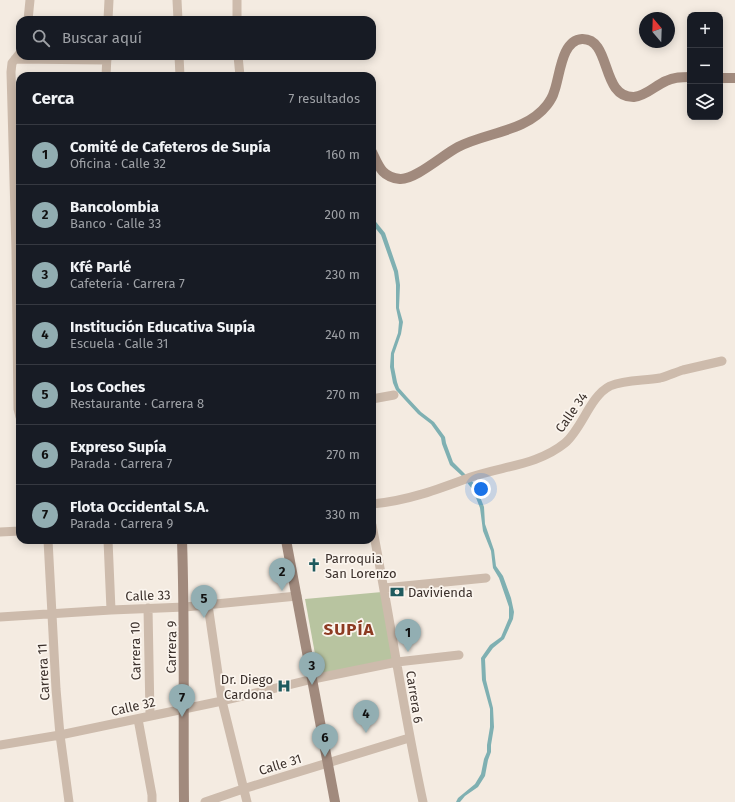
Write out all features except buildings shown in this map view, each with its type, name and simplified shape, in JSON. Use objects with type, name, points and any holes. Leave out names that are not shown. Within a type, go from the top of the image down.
[{"type":"main road","points":[[376,161],[380,170],[389,177],[402,179],[415,174],[458,147],[522,124],[536,116],[547,105],[554,93],[565,52],[570,44],[581,39],[592,42],[599,49],[613,85],[622,94],[634,97],[666,81],[678,77],[687,77]]},
{"type":"main road","points":[[723,78],[735,78]]},
{"type":"main road","name":"Carrera 9","points":[[182,544],[184,607],[184,802]]},
{"type":"main road","points":[[287,544],[335,802]]},
{"type":"street","points":[[28,16],[30,0]]},
{"type":"street","points":[[108,16],[109,0]]},
{"type":"street","points":[[177,0],[178,16]]},
{"type":"street","points":[[236,0],[237,16]]},
{"type":"street","points":[[16,58],[12,63],[11,72],[16,89],[16,112]]},
{"type":"street","points":[[106,72],[107,60]]},
{"type":"street","points":[[179,60],[180,72]]},
{"type":"street","points":[[238,60],[240,72]]},
{"type":"street","name":"Calle 34","points":[[376,504],[413,497],[459,483],[472,477],[543,457],[563,445],[571,438],[600,393],[610,386],[624,382],[660,378],[683,370],[722,361]]},
{"type":"street","points":[[376,399],[394,395]]},
{"type":"street","points":[[0,532],[16,531]]},
{"type":"street","name":"Carrera 11","points":[[48,544],[60,735],[69,802]]},
{"type":"street","name":"Carrera 10","points":[[108,544],[111,610]]},
{"type":"street","name":"Carrera 6","points":[[376,544],[409,738],[423,802]]},
{"type":"street","points":[[384,588],[486,578]]},
{"type":"street","name":"Calle 33","points":[[0,617],[184,607],[297,596]]},
{"type":"street","points":[[208,605],[222,701],[247,802]]},
{"type":"street","name":"Carrera 10","points":[[148,608],[150,716]]},
{"type":"street","name":"Calle 32","points":[[0,745],[60,735],[138,719],[313,679],[397,662],[459,655]]},
{"type":"street","points":[[138,719],[152,802]]},
{"type":"street","name":"Calle 31","points":[[206,802],[243,789],[409,738]]},
{"type":"green space","points":[[382,592],[393,660],[319,676],[305,599]]},
{"type":"water","points":[[376,222],[385,233],[398,271],[400,285],[399,308],[403,322],[401,334],[394,354],[394,367],[399,388],[421,412],[434,422],[445,437],[453,462],[472,481],[477,489],[484,507],[485,524],[494,550],[496,566],[503,576],[511,598],[514,612],[513,619],[504,639],[493,648],[485,659],[486,680],[493,708],[494,727],[491,752],[485,776],[478,787],[465,796],[460,802],[456,802],[458,798],[475,784],[481,774],[487,752],[490,727],[490,709],[482,680],[481,658],[490,645],[501,637],[509,618],[509,607],[499,578],[493,568],[491,551],[483,531],[480,508],[473,490],[461,475],[450,465],[441,438],[431,424],[418,414],[405,400],[396,390],[393,383],[390,367],[391,353],[398,333],[399,322],[396,308],[396,285],[394,272],[381,235],[376,229]]},
{"type":"place","name":"Parroquia San Lorenzo","points":[[314,565]]},
{"type":"place","name":"Bancolombia","points":[[282,591]]},
{"type":"place","name":"Davivienda","points":[[397,592]]},
{"type":"place","name":"Los Coches","points":[[204,618]]},
{"type":"place","name":"Comité de Cafeteros de Supía","points":[[408,652]]},
{"type":"place","name":"Kfé Parlé","points":[[312,685]]},
{"type":"place","name":"Dr. Diego Cardona","points":[[284,686]]},
{"type":"place","name":"Flota Occidental S.A.","points":[[182,717]]},
{"type":"place","name":"Institución Educativa Supía","points":[[366,733]]},
{"type":"place","name":"Expreso Supía","points":[[325,757]]},
{"type":"district","name":"SUPÍA","points":[[349,629]]}]
